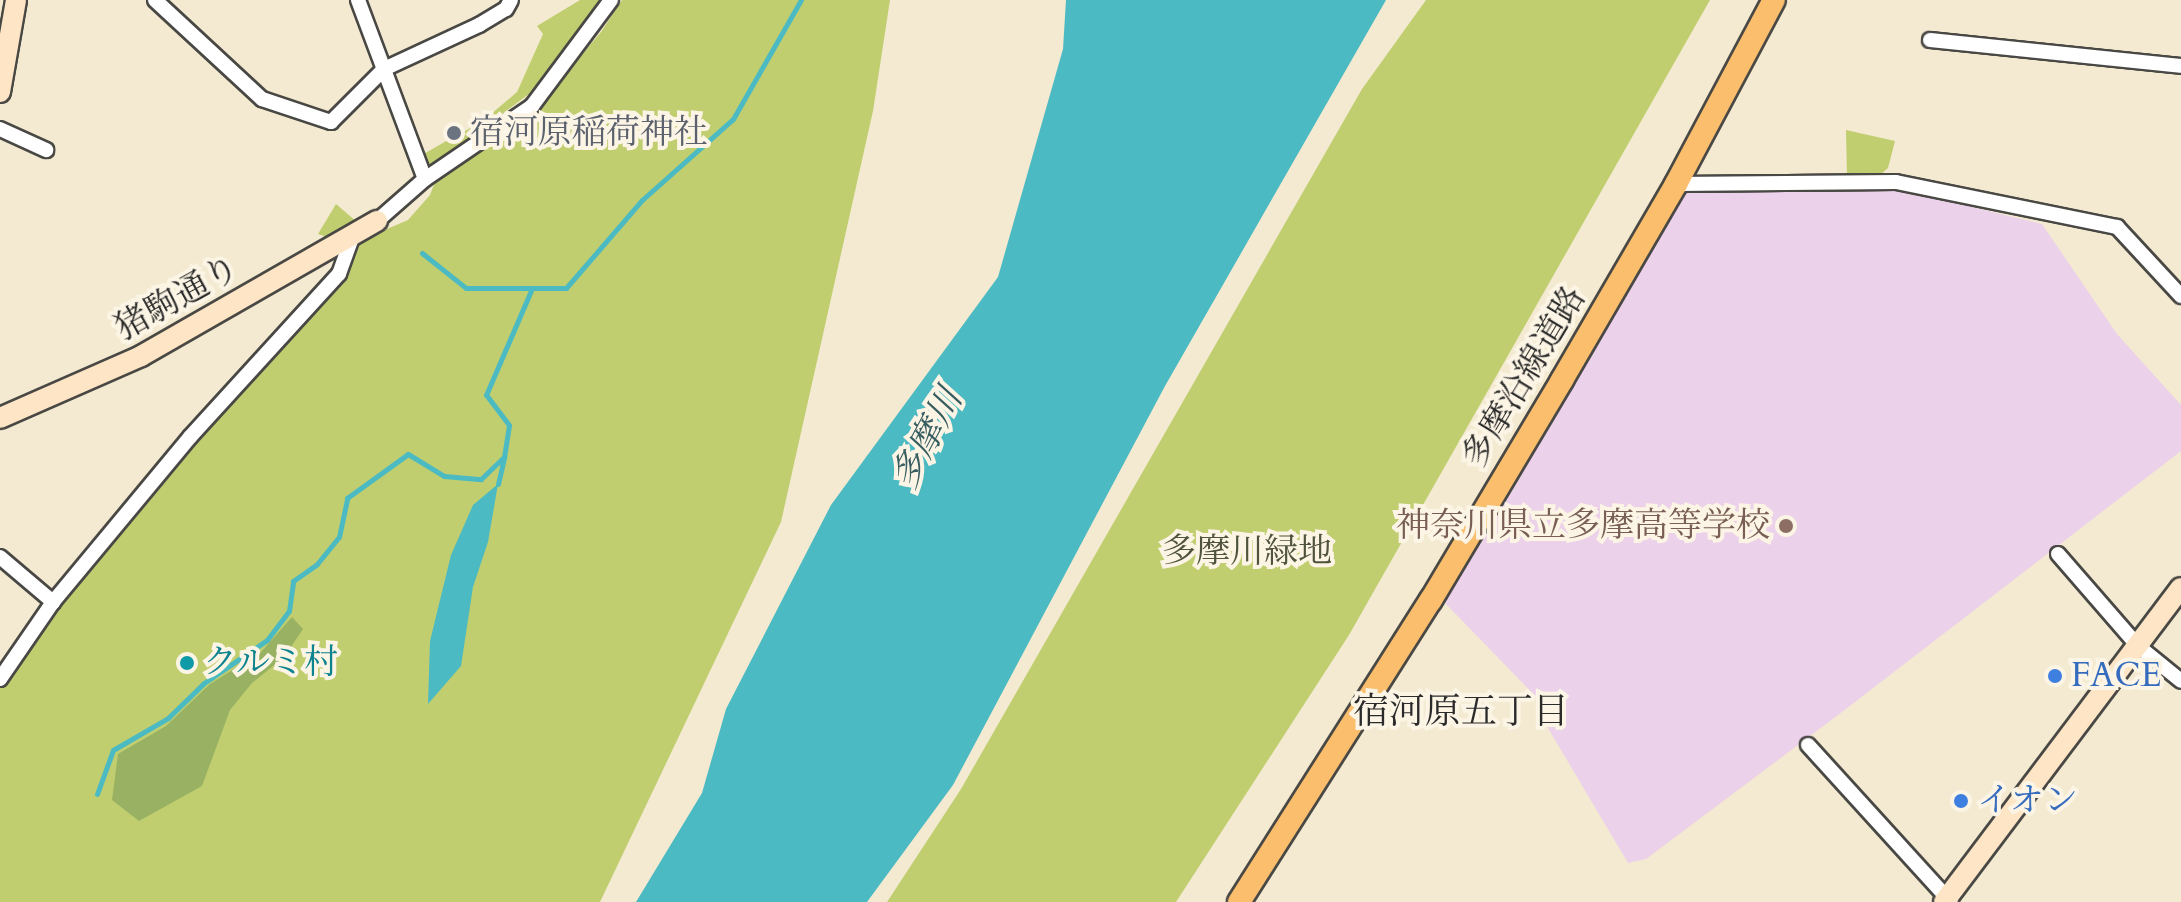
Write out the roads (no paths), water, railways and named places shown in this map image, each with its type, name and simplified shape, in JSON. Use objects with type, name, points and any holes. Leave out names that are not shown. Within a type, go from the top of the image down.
[{"type":"main road","name":"多摩沿線道路","points":[[1239,902],[1431,600],[1676,184],[1774,0]]},
{"type":"street","points":[[0,92],[16,0]]},
{"type":"street","points":[[155,0],[262,99],[311,118],[331,122],[384,69],[479,25],[506,9],[511,0]]},
{"type":"street","points":[[358,0],[425,179]]},
{"type":"street","points":[[377,221],[425,179],[532,106],[611,0]]},
{"type":"street","points":[[1930,40],[2181,66]]},
{"type":"street","points":[[0,129],[46,150]]},
{"type":"street","points":[[1676,184],[1896,182],[2117,227],[2181,296]]},
{"type":"street","name":"猪駒通り","points":[[0,418],[141,356],[377,221]]},
{"type":"street","points":[[0,679],[53,602],[190,437],[339,274],[353,235]]},
{"type":"street","points":[[2058,554],[2138,646],[2181,681]]},
{"type":"street","points":[[0,557],[53,602]]},
{"type":"street","points":[[1808,745],[1945,901],[2181,588]]},
{"type":"water","name":"多摩川","points":[[1066,0],[1386,0],[1165,386],[953,785],[867,902],[636,902],[702,793],[726,709],[831,505],[998,277],[1063,49]]},
{"type":"water","points":[[498,484],[488,542],[473,587],[461,666],[428,704],[430,641],[451,555],[473,505]]},
{"type":"waterway","points":[[422,253],[466,288],[566,288],[642,200],[733,119],[801,0]]},
{"type":"waterway","points":[[97,794],[113,750],[168,718],[204,683],[267,640],[289,611],[293,581],[317,564],[339,537],[347,498],[408,454],[444,476],[481,479],[504,457],[509,425],[486,395],[532,288]]},
{"type":"waterway","points":[[498,484],[504,457]]},
{"type":"place","name":"宿河原稲荷神社","points":[[454,133]]},
{"type":"place","name":"神奈川県立多摩高等学校","points":[[1786,526]]},
{"type":"place","name":"クルミ村","points":[[187,663]]},
{"type":"place","name":"FACE","points":[[2055,676]]},
{"type":"place","name":"イオン","points":[[1961,801]]},
{"type":"district","name":"宿河原五丁目","points":[[1461,712]]},
{"type":"park label","name":"多摩川緑地","points":[[1247,552]]}]
